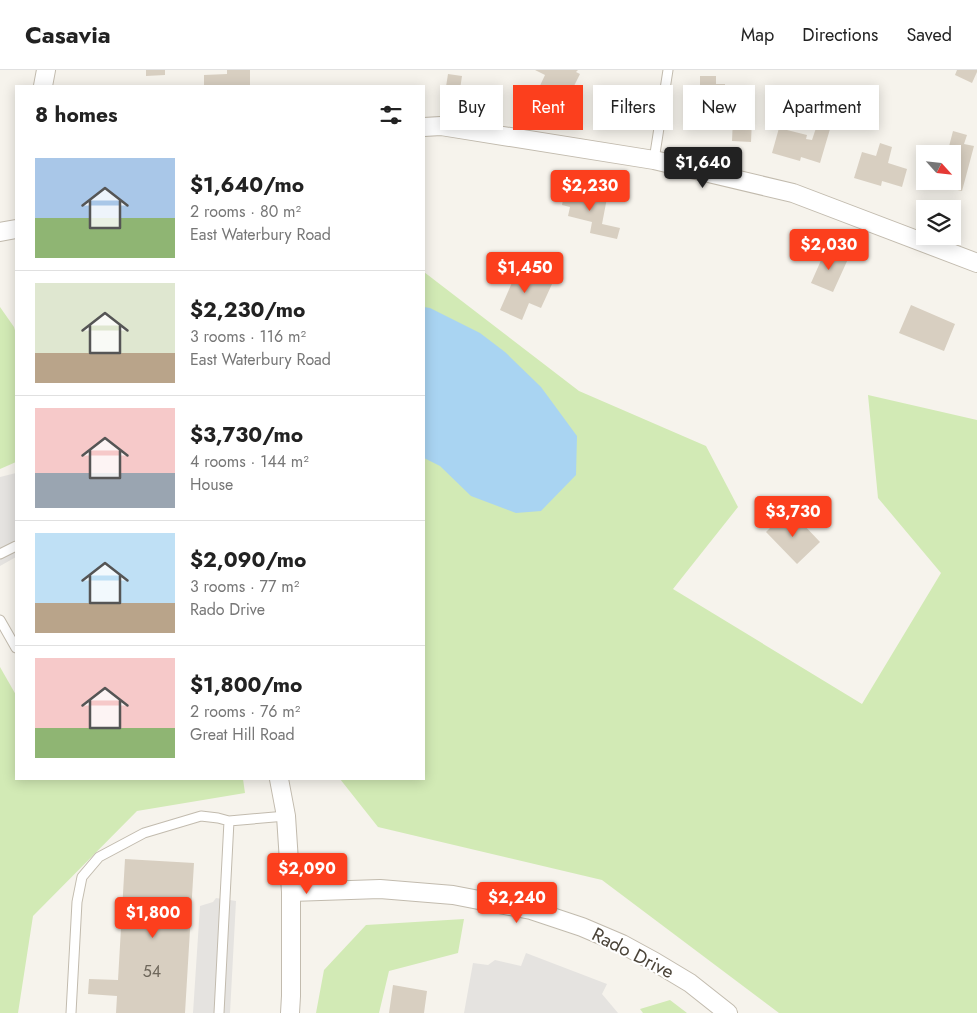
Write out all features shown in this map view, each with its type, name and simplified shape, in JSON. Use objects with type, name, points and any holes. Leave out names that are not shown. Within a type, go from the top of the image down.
[{"type":"street","points":[[43,85],[46,70]]},
{"type":"street","points":[[425,127],[441,126],[654,160],[793,193],[977,263]]},
{"type":"street","points":[[0,232],[15,229]]},
{"type":"street","points":[[279,780],[286,816],[291,892],[290,1013]]},
{"type":"street","name":"Rado Drive","points":[[291,892],[380,890],[453,894],[531,910],[582,927],[631,949],[690,983],[728,1013]]},
{"type":"lane","points":[[654,160],[668,70]]},
{"type":"lane","points":[[0,554],[15,546]]},
{"type":"lane","points":[[0,620],[15,646]]},
{"type":"lane","points":[[71,1013],[77,902],[82,878],[99,858],[144,833],[201,816],[229,821],[286,816]]},
{"type":"lane","points":[[219,1013],[229,821]]},
{"type":"green space","points":[[425,273],[579,391],[706,446],[738,507],[673,589],[862,704],[941,573],[878,498],[868,395],[977,420],[977,1013],[779,1013],[602,880],[378,827],[341,780],[425,780]]},
{"type":"green space","points":[[0,307],[15,330],[15,462],[0,469]]},
{"type":"green space","points":[[0,667],[15,693],[15,780],[243,780],[245,793],[137,811],[33,916],[18,1013],[0,1013]]},
{"type":"green space","points":[[464,919],[458,953],[389,971],[379,1013],[316,1013],[324,970],[366,925]]},
{"type":"green space","points":[[670,1000],[687,1013],[643,1013],[640,1009]]},
{"type":"shaded area","points":[[15,473],[15,558],[0,566],[0,477]]},
{"type":"shaded area","points":[[216,898],[236,901],[230,1013],[193,1013],[200,906],[213,902]]},
{"type":"shaded area","points":[[526,953],[607,984],[602,994],[618,1013],[464,1013],[473,963],[488,965],[495,960],[521,966]]},
{"type":"water","points":[[425,307],[480,333],[505,352],[541,387],[577,436],[576,475],[541,511],[516,513],[471,496],[440,466],[425,458]]},
{"type":"building","points":[[146,70],[165,70],[165,75],[146,76]]},
{"type":"building","points":[[227,70],[250,70],[250,85],[204,85],[204,75],[227,74]]},
{"type":"building","points":[[535,70],[578,70],[576,72],[580,74],[574,85],[540,85],[545,75]]},
{"type":"building","points":[[957,70],[977,70],[977,72],[972,83],[955,75]]},
{"type":"building","points":[[448,74],[462,76],[461,85],[446,85]]},
{"type":"building","points":[[700,76],[716,76],[716,84],[725,85],[700,85]]},
{"type":"building","points":[[732,130],[752,130],[751,142],[732,141]]},
{"type":"building","points":[[778,130],[807,135],[806,139],[812,140],[815,130],[830,130],[820,163],[801,157],[800,161],[772,153]]},
{"type":"building","points":[[953,131],[967,135],[964,144],[974,146],[962,191],[958,190],[961,190],[961,145],[949,145]]},
{"type":"building","points":[[880,143],[892,147],[888,163],[907,169],[902,187],[882,181],[881,186],[854,178],[862,152],[876,156]]},
{"type":"building","points":[[565,190],[573,192],[574,190],[607,198],[602,224],[620,228],[617,239],[590,233],[592,222],[568,216],[570,207],[562,205]]},
{"type":"building","points":[[826,249],[848,259],[833,292],[811,283]]},
{"type":"building","points":[[518,269],[552,284],[541,308],[529,303],[522,320],[500,310]]},
{"type":"building","points":[[911,305],[955,324],[944,351],[899,333]]},
{"type":"building","points":[[785,513],[798,527],[802,523],[820,542],[797,564],[766,532]]},
{"type":"building","points":[[125,859],[194,863],[185,1013],[116,1013],[117,996],[88,994],[89,979],[118,980]]},
{"type":"building","points":[[393,985],[427,991],[424,1013],[389,1013]]}]
